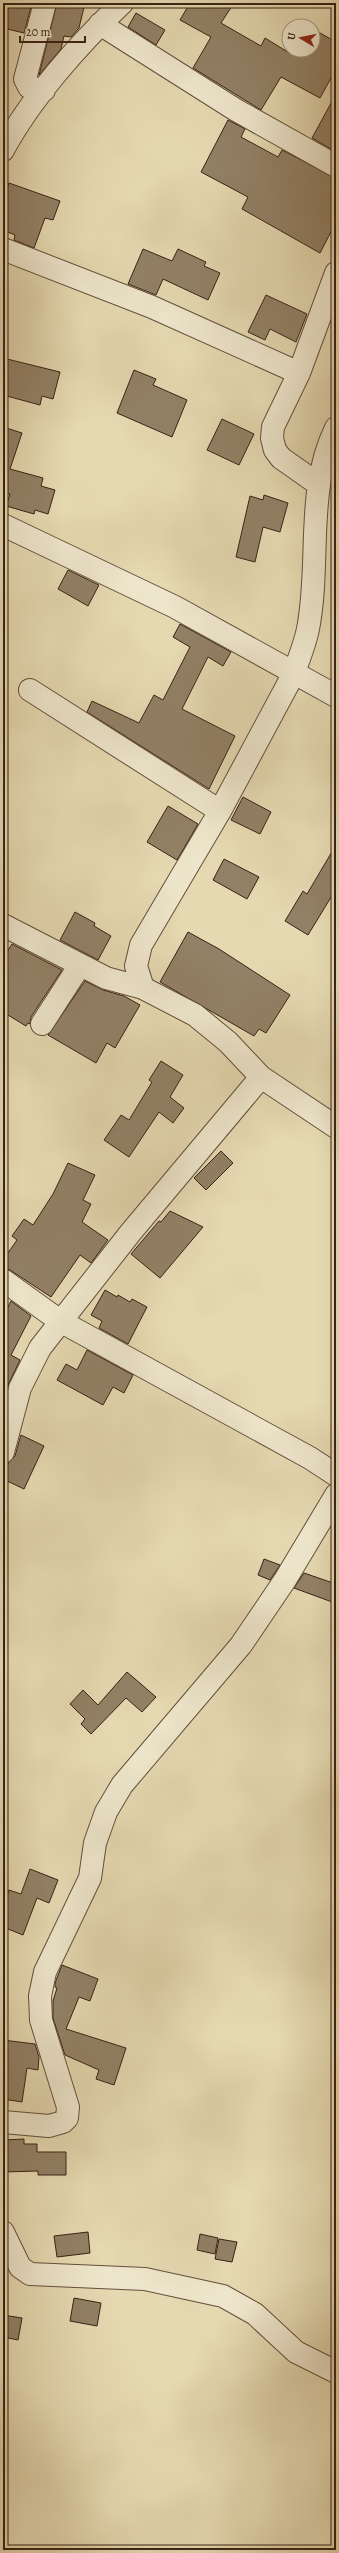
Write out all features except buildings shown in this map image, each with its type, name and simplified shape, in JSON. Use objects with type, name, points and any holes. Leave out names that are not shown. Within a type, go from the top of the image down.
[{"type":"street","points":[[44,90],[29,87],[25,79],[45,3]]},
{"type":"street","points":[[3,150],[8,128],[44,90],[100,24],[122,3]]},
{"type":"street","points":[[100,24],[236,110],[336,166]]},
{"type":"street","points":[[3,249],[152,307],[299,373]]},
{"type":"street","points":[[318,484],[281,458],[275,450],[272,438],[273,426],[299,373],[336,273]]},
{"type":"street","points":[[143,988],[136,966],[141,945],[220,811],[294,673],[308,630],[311,608],[318,484],[336,428]]},
{"type":"street","points":[[3,525],[175,607],[336,696]]},
{"type":"street","points":[[30,690],[220,811]]},
{"type":"street","points":[[3,925],[106,978],[143,988],[195,1015],[228,1042],[261,1077],[336,1127]]},
{"type":"street","points":[[42,1024],[80,965]]},
{"type":"street","points":[[3,1452],[20,1388],[40,1348],[186,1164],[261,1077]]},
{"type":"street","points":[[3,1280],[60,1321],[310,1458],[336,1475]]},
{"type":"street","points":[[3,2122],[49,2126],[63,2122],[67,2118],[68,2107],[41,2020],[40,1996],[45,1972],[90,1878],[95,1844],[106,1812],[122,1785],[241,1645],[285,1580],[336,1495]]},
{"type":"street","points":[[3,2232],[8,2258],[30,2274],[121,2276],[172,2284],[223,2296],[256,2314],[283,2341],[317,2364],[336,2372]]}]
